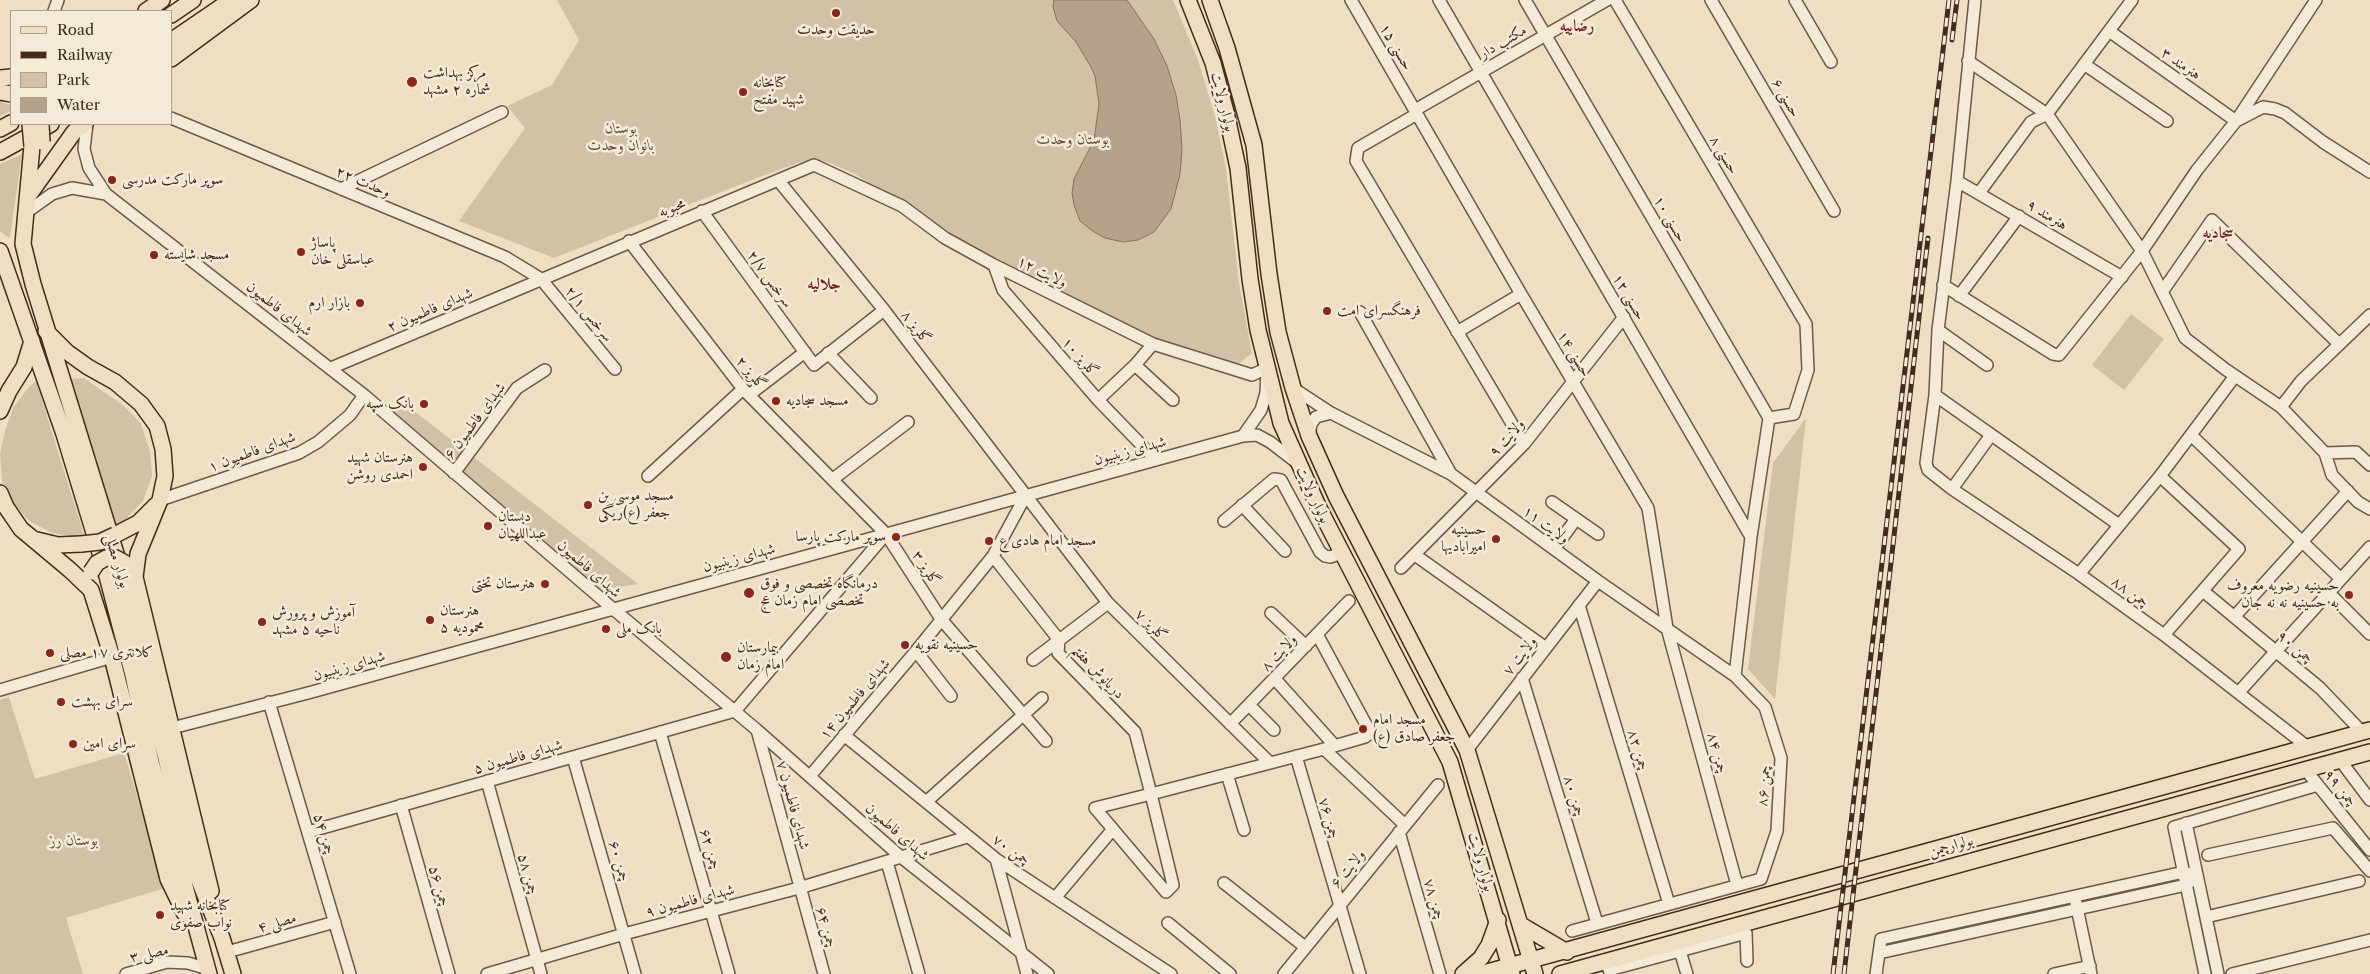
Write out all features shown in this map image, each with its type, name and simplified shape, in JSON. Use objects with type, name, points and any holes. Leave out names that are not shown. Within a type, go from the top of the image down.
[{"type":"main road","points":[[147,10],[162,0]]},
{"type":"main road","points":[[172,14],[193,0]]},
{"type":"main road","points":[[172,40],[231,0]]},
{"type":"main road","points":[[172,58],[251,0]]},
{"type":"main road","name":"بولوار ولایت","points":[[1188,0],[1213,63],[1226,112],[1238,168],[1250,279],[1267,368],[1281,422],[1300,467],[1342,553],[1450,762],[1498,920],[1511,970]]},
{"type":"main road","name":"بولوار ولایت","points":[[1210,0],[1227,48],[1254,145],[1277,323],[1293,388],[1309,436],[1336,496],[1467,750],[1533,967]]},
{"type":"main road","points":[[30,125],[37,144]]},
{"type":"main road","points":[[37,144],[41,125]]},
{"type":"main road","points":[[0,152],[49,125]]},
{"type":"main road","points":[[28,196],[74,132],[84,125]]},
{"type":"main road","name":"بولوار مصلی","points":[[37,144],[24,214],[23,244],[45,330],[122,573],[189,855],[224,945],[233,974]]},
{"type":"main road","name":"بولوار مصلی","points":[[0,251],[64,434],[107,576],[133,675],[151,762],[208,972]]},
{"type":"main road","points":[[45,330],[81,362],[122,388],[141,404],[157,426],[164,449],[165,476],[160,500],[138,554],[135,577]]},
{"type":"main road","points":[[0,412],[9,390],[24,367],[32,342]]},
{"type":"main road","points":[[0,493],[6,507],[21,529],[91,590]]},
{"type":"main road","points":[[33,539],[58,545],[100,542],[138,523],[160,500]]},
{"type":"main road","points":[[200,944],[168,879],[112,657],[91,590],[91,572],[97,563],[106,558],[116,558],[125,562],[135,577],[224,945]]},
{"type":"main road","name":"بولوارچمن","points":[[1511,970],[1533,967],[1567,952],[2366,731]]},
{"type":"main road","name":"بولوارچمن","points":[[1560,974],[1609,969],[2370,752]]},
{"type":"main road","points":[[1463,974],[1481,958],[1490,945],[1498,920]]},
{"type":"main road","points":[[1521,925],[1567,952]]},
{"type":"main road","points":[[1480,974],[1511,970]]},
{"type":"street","name":"حسنی ۱۵","points":[[1351,0],[1416,112]]},
{"type":"street","name":"حسنی ۱۲","points":[[1439,0],[1752,537]]},
{"type":"street","name":"حسنی ۱۰","points":[[1525,0],[1769,418]]},
{"type":"street","name":"مکتب دار","points":[[1457,332],[1356,161],[1358,148],[1481,72],[1607,0]]},
{"type":"street","name":"حسنی ۸","points":[[1615,0],[1806,324],[1808,370],[1794,414],[1769,418]]},
{"type":"street","name":"حسنی ۶","points":[[1711,0],[1834,211]]},
{"type":"street","points":[[1796,0],[1831,62]]},
{"type":"street","points":[[1974,0],[1957,181],[1942,285],[1935,395],[2119,525]]},
{"type":"street","points":[[1979,193],[2031,122],[2047,114],[2132,0]]},
{"type":"street","points":[[1942,285],[2053,354],[2059,355],[2142,251],[2197,170],[2236,121],[2314,1]]},
{"type":"street","name":"هنرمند ۳","points":[[2109,31],[2236,121]]},
{"type":"street","points":[[1968,61],[2047,114],[2142,251],[2186,338],[2235,376],[2281,407],[2325,453],[2332,474],[2348,491],[2370,509]]},
{"type":"street","points":[[2084,64],[2167,121]]},
{"type":"street","points":[[2236,121],[2263,107],[2274,109],[2285,114],[2323,142],[2370,172]]},
{"type":"street","points":[[341,189],[502,112]]},
{"type":"street","name":"حسنی ۱۴","points":[[1416,112],[1648,508],[1667,628]]},
{"type":"street","name":"وحدت ۲۲","points":[[172,118],[504,257],[540,278]]},
{"type":"street","name":"شهدای فاطمیون","points":[[86,125],[84,149],[89,168],[106,194],[364,395],[735,711],[901,857],[1048,974]]},
{"type":"street","name":"ولایت ۱۲","points":[[814,165],[902,206],[945,238],[994,265],[1153,344],[1252,375],[1267,368]]},
{"type":"street","name":"محبوبه","points":[[540,278],[814,165]]},
{"type":"street","name":"گلریز ۸","points":[[778,180],[884,310],[1026,495]]},
{"type":"street","name":"هنرمند ۹","points":[[1957,181],[2122,277]]},
{"type":"street","name":"شهدای فاطمیون","points":[[24,214],[52,194],[72,188],[106,194]]},
{"type":"street","name":"سرخس ۲/۷","points":[[702,211],[814,364],[828,353]]},
{"type":"street","points":[[1959,296],[2019,216]]},
{"type":"street","points":[[2162,292],[2212,220],[2338,343]]},
{"type":"street","name":"گلریز ۲","points":[[629,242],[746,392],[886,534]]},
{"type":"street","name":"گلریز ۱۰","points":[[994,265],[1003,290],[1098,400],[1156,460]]},
{"type":"street","name":"شهدای فاطمیون ۲","points":[[331,368],[540,278]]},
{"type":"street","name":"سرخس ۲/۱","points":[[540,278],[614,369]]},
{"type":"street","points":[[1521,294],[1457,332],[1524,444]]},
{"type":"street","points":[[871,398],[828,353],[884,310]]},
{"type":"street","points":[[1360,312],[1451,474]]},
{"type":"street","points":[[2281,407],[2301,381],[2338,343],[2370,315]]},
{"type":"street","name":"ولایت ۹","points":[[1401,568],[1524,444],[1624,317]]},
{"type":"street","points":[[1938,330],[1987,365]]},
{"type":"street","points":[[1098,400],[1136,364],[1153,344]]},
{"type":"street","points":[[648,476],[746,392],[805,352]]},
{"type":"street","points":[[1136,364],[1173,400]]},
{"type":"street","points":[[1243,436],[1261,410],[1266,393],[1267,368]]},
{"type":"street","name":"شهدای فاطمیون ۶","points":[[454,473],[517,388],[545,370]]},
{"type":"street","points":[[2079,574],[2160,476],[2235,376]]},
{"type":"street","name":"ولایت ۱۱","points":[[1293,388],[1331,413],[1451,474],[1598,581],[1735,676]]},
{"type":"street","name":"شهدای فاطمیون ۱","points":[[160,500],[299,453],[318,442],[350,415],[364,395]]},
{"type":"street","name":"چمن ۸۸","points":[[1935,395],[1926,463],[1928,470],[1952,489],[2079,574],[2164,636],[2239,692],[2309,748]]},
{"type":"street","points":[[1309,436],[1311,424],[1316,417],[1331,413]]},
{"type":"street","points":[[1735,676],[1769,418]]},
{"type":"street","points":[[833,479],[908,422]]},
{"type":"street","points":[[1952,489],[1991,435]]},
{"type":"street","points":[[2190,435],[2341,579]]},
{"type":"street","points":[[1243,436],[1257,436],[1270,442],[1300,467]]},
{"type":"street","name":"شهدای زینبیون","points":[[172,728],[1243,436]]},
{"type":"street","points":[[2325,453],[2356,452],[2370,465]]},
{"type":"street","points":[[2160,476],[2239,549],[2164,636]]},
{"type":"street","points":[[1224,521],[1274,479],[1281,480],[1320,552],[1324,556],[1330,557],[1342,553]]},
{"type":"street","points":[[2234,617],[2348,491]]},
{"type":"street","name":"شهدای فاطمیون ۱۴","points":[[810,776],[916,651],[993,556],[1026,495]]},
{"type":"street","name":"گلریز ۷","points":[[1026,495],[1108,603],[1270,763]]},
{"type":"street","points":[[1552,502],[1598,534]]},
{"type":"street","points":[[1242,505],[1285,551]]},
{"type":"street","points":[[1554,549],[1576,519]]},
{"type":"street","points":[[735,711],[886,534]]},
{"type":"street","name":"گلریز ۳","points":[[886,534],[941,619],[1046,741]]},
{"type":"street","points":[[2239,692],[2370,547]]},
{"type":"street","points":[[1415,554],[1546,648]]},
{"type":"street","name":"دریانوش هفتم","points":[[993,556],[1059,640],[1058,653],[1135,732],[1172,885],[1166,892],[1113,829]]},
{"type":"street","name":"ولایت ۷","points":[[1467,750],[1598,581]]},
{"type":"street","name":"چمن ۹۰","points":[[2203,591],[2320,688],[2366,731]]},
{"type":"street","points":[[2329,592],[2370,634]]},
{"type":"street","name":"ولایت ۸","points":[[1230,724],[1349,601]]},
{"type":"street","points":[[1033,660],[1108,603]]},
{"type":"street","name":"چمن ۸۲","points":[[1579,605],[1669,904]]},
{"type":"street","points":[[1271,613],[1306,646]]},
{"type":"street","name":"چمن ۸۴","points":[[1667,628],[1737,885]]},
{"type":"street","points":[[1055,898],[1113,829],[1095,808],[1330,748],[1365,737],[1369,730],[1317,634]]},
{"type":"street","points":[[916,651],[951,696]]},
{"type":"street","points":[[0,690],[112,657]]},
{"type":"street","name":"چمن ۸۶","points":[[1735,676],[1765,707],[1781,758],[1777,831],[1761,879],[1737,885]]},
{"type":"street","name":"چمن ۸۰","points":[[1522,678],[1597,923]]},
{"type":"street","points":[[1275,679],[1330,748],[1402,829]]},
{"type":"street","points":[[926,802],[1042,698]]},
{"type":"street","name":"چمن ۵۴","points":[[269,702],[350,974]]},
{"type":"street","points":[[1249,705],[1274,730]]},
{"type":"street","name":"شهدای فاطمیون ۵","points":[[308,832],[735,711]]},
{"type":"street","name":"شهدای فاطمیون ۷","points":[[757,730],[800,888]]},
{"type":"street","name":"چمن ۶۲","points":[[660,732],[729,974]]},
{"type":"street","name":"چمن ۷۰","points":[[844,735],[996,860],[1171,974]]},
{"type":"street","name":"چمن ۷۶","points":[[1296,756],[1360,974]]},
{"type":"street","name":"چمن ۶۰","points":[[573,757],[635,974]]},
{"type":"street","points":[[2340,760],[2370,800]]},
{"type":"street","name":"چمن ۹۹","points":[[2305,769],[2370,850]]},
{"type":"street","points":[[1228,774],[1244,830]]},
{"type":"street","name":"چمن ۵۸","points":[[487,781],[541,974]]},
{"type":"street","name":"ولایت ۶","points":[[1285,974],[1339,904],[1438,785]]},
{"type":"street","points":[[2205,974],[2174,826],[2318,785]]},
{"type":"street","name":"چمن ۵۶","points":[[401,806],[449,974]]},
{"type":"street","points":[[2186,823],[2218,974]]},
{"type":"street","points":[[2208,855],[2333,828],[2370,871]]},
{"type":"street","name":"چمن ۷۸","points":[[1402,829],[1440,974]]},
{"type":"street","name":"شهدای فاطمیون ۹","points":[[487,974],[624,934],[800,888],[967,837]]},
{"type":"street","points":[[996,860],[1027,974]]},
{"type":"street","points":[[888,862],[919,974]]},
{"type":"street","points":[[1876,974],[1881,939],[2184,872],[2197,876]]},
{"type":"street","points":[[1879,953],[2186,886],[2197,876]]},
{"type":"street","points":[[2206,917],[2359,881]]},
{"type":"street","points":[[1224,883],[1305,947]]},
{"type":"street","points":[[1572,931],[1737,885]]},
{"type":"street","name":"چمن ۶۴","points":[[800,888],[824,974]]},
{"type":"street","points":[[2054,974],[2090,970],[2075,896]]},
{"type":"street","name":"مصلی ۴","points":[[224,945],[335,922]]},
{"type":"street","points":[[1168,923],[1230,974]]},
{"type":"street","points":[[1609,969],[1746,933],[1747,961]]},
{"type":"street","points":[[2198,943],[2211,940]]},
{"type":"street","points":[[2232,974],[2370,940]]},
{"type":"street","points":[[1680,951],[1687,974]]},
{"type":"street","name":"مصلی ۳","points":[[126,974],[167,962],[188,963],[208,972]]},
{"type":"green space","name":"بوستان وحدت","points":[[557,0],[1173,0],[1198,60],[1215,116],[1226,169],[1239,283],[1252,353],[1236,366],[1132,330],[944,230],[855,174],[830,163],[809,159],[554,258],[459,221],[525,128],[507,106],[552,85],[579,40]]},
{"type":"green space","points":[[0,102],[10,105],[10,111],[0,116]]},
{"type":"green space","points":[[22,154],[9,238],[0,231],[0,164]]},
{"type":"green space","points":[[2131,314],[2164,339],[2124,390],[2092,365]]},
{"type":"green space","points":[[84,378],[124,406],[141,424],[150,451],[152,476],[143,501],[124,521],[116,525],[71,379]]},
{"type":"green space","points":[[36,381],[84,535],[77,537],[52,533],[29,521],[12,502],[2,480],[0,454],[5,431],[13,408]]},
{"type":"green space","points":[[401,401],[638,584],[600,590],[392,411]]},
{"type":"green space","points":[[1806,418],[1775,699],[1748,669],[1773,463]]},
{"type":"green space","name":"بوستان رز","points":[[9,697],[35,779],[124,753],[165,888],[66,918],[83,974],[0,974],[0,700]]},
{"type":"water","points":[[1054,0],[1127,0],[1154,39],[1167,66],[1176,95],[1180,120],[1182,149],[1180,174],[1171,209],[1154,232],[1138,240],[1123,242],[1105,238],[1094,232],[1080,221],[1074,205],[1072,193],[1074,179],[1094,140],[1099,104],[1095,76],[1076,42],[1057,21],[1053,7]]},
{"type":"railway","points":[[1833,974],[1949,0]]},
{"type":"railway","points":[[1952,40],[1957,0]]},
{"type":"railway","points":[[1844,974],[1928,238]]},
{"type":"place","name":"حدیقت وحدت","points":[[836,13]]},
{"type":"place","name":"مرکز بهداشت شماره ۲ مشهد","points":[[412,82]]},
{"type":"place","name":"کتابخانه شهید مفتح","points":[[743,92]]},
{"type":"place","name":"سوپر مارکت مدرسی","points":[[112,180]]},
{"type":"place","name":"پاساژ عباسقلی خان","points":[[301,252]]},
{"type":"place","name":"مسجد شایسته","points":[[154,255]]},
{"type":"place","name":"بازار ارم","points":[[360,303]]},
{"type":"place","name":"فرهنگسرای امت","points":[[1327,311]]},
{"type":"place","name":"مسجد سجادیه","points":[[776,401]]},
{"type":"place","name":"بانک سپه","points":[[424,404]]},
{"type":"place","name":"هنرستان شهید احمدی روشن","points":[[423,467]]},
{"type":"place","name":"مسجد موسی بن جعفر (ع)ریگی","points":[[588,505]]},
{"type":"place","name":"دبستان عبداللهیان","points":[[488,526]]},
{"type":"place","name":"سوپر مارکت پارسا","points":[[896,537]]},
{"type":"place","name":"حسینیه امیرابادیها","points":[[1496,539]]},
{"type":"place","name":"مسجد امام هادی ع","points":[[989,541]]},
{"type":"place","name":"هنرستان تختی","points":[[545,584]]},
{"type":"place","name":"درمانگاه تخصصی و فوق تخصصی امام زمان عج","points":[[749,593]]},
{"type":"place","name":"حسینیه رضویه معروف به حسینیه نه نه جان","points":[[2349,595]]},
{"type":"place","name":"هنرستان محمودیه ۵","points":[[430,620]]},
{"type":"place","name":"آموزش و پرورش ناحیه ۵ مشهد","points":[[262,622]]},
{"type":"place","name":"بانک ملی","points":[[606,629]]},
{"type":"place","name":"حسینیه نقویه","points":[[905,645]]},
{"type":"place","name":"کلانتری ۱۷ مصلی","points":[[50,653]]},
{"type":"place","name":"بیمارستان امام زمان","points":[[726,657]]},
{"type":"place","name":"سرای بهشت","points":[[61,702]]},
{"type":"place","name":"مسجد امام جعفر صادق (ع)","points":[[1363,729]]},
{"type":"place","name":"سرای امین","points":[[73,744]]},
{"type":"place","name":"کتابخانه شهید نواب صفوی","points":[[160,915]]},
{"type":"district","name":"رضاییه","points":[[1577,26]]},
{"type":"district","name":"سجادیه","points":[[2218,233]]},
{"type":"district","name":"جلالیه","points":[[824,284]]},
{"type":"park label","name":"بوستان بانوان وحدت","points":[[621,138]]}]
